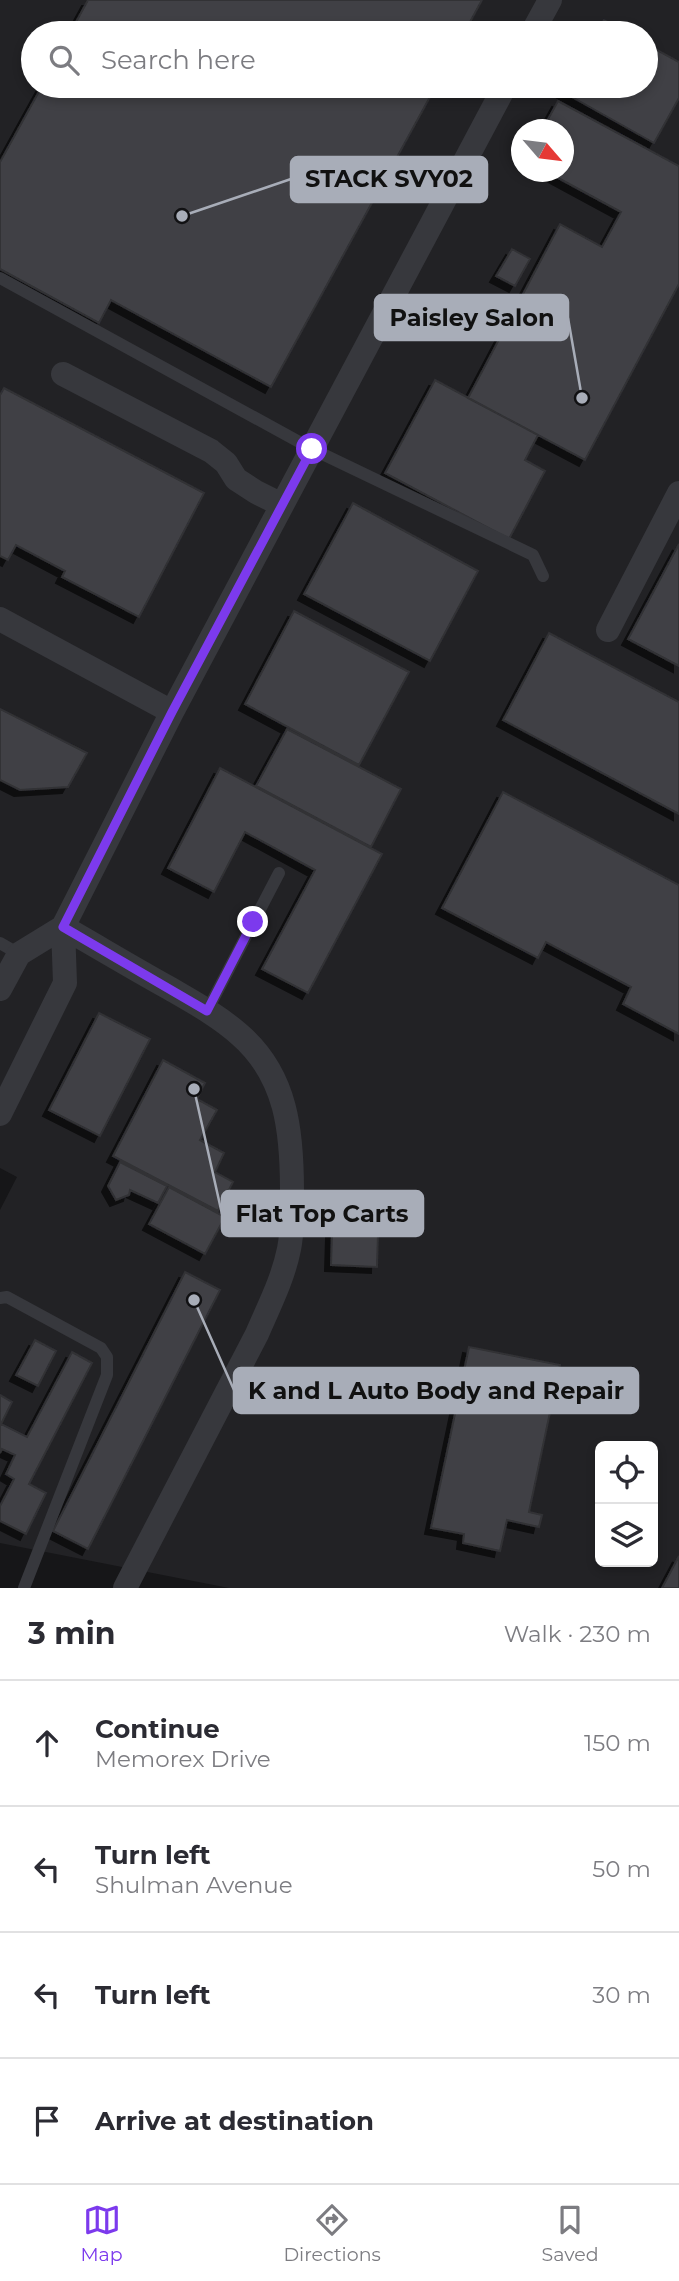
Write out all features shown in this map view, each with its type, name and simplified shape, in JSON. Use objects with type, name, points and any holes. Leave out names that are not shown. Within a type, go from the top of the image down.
[{"type":"street","points":[[539,21],[550,0]]},
{"type":"street","points":[[0,1114],[65,983],[63,927],[172,712],[499,98]]},
{"type":"street","points":[[63,374],[211,451],[226,463],[236,479],[282,505]]},
{"type":"street","points":[[608,630],[676,507]]},
{"type":"street","points":[[0,619],[172,712]]},
{"type":"street","points":[[0,989],[9,949],[63,927]]},
{"type":"street","points":[[63,927],[207,1011],[240,1035],[260,1055],[279,1089],[289,1123],[292,1217],[289,1249],[276,1291],[257,1334],[125,1588]]},
{"type":"lane","points":[[0,278],[312,449],[533,555],[544,576]]},
{"type":"lane","points":[[207,1011],[279,873]]},
{"type":"lane","points":[[0,1298],[7,1297],[54,1322],[101,1348],[107,1357],[107,1375],[24,1588]]},
{"type":"shaded area","points":[[0,0],[679,0],[679,1588],[229,1588],[0,1543],[0,1210],[17,1177],[0,1168]]},
{"type":"building","points":[[88,0],[482,0],[471,21],[77,21]]},
{"type":"building","points":[[658,51],[679,62],[679,98],[654,143],[574,98],[658,98]]},
{"type":"building","points":[[35,98],[429,98],[271,387],[111,300],[99,323],[0,269],[0,162]]},
{"type":"building","points":[[558,101],[679,166],[679,284],[585,460],[468,398],[560,224],[602,247],[621,212],[566,182],[574,182],[574,119],[548,119]]},
{"type":"building","points":[[512,249],[530,259],[515,286],[496,276]]},
{"type":"building","points":[[435,380],[538,435],[525,460],[545,471],[509,539],[385,473]]},
{"type":"building","points":[[4,388],[204,493],[139,617],[62,577],[65,571],[16,545],[8,560],[0,556],[0,395]]},
{"type":"building","points":[[353,503],[478,571],[430,661],[304,594]]},
{"type":"building","points":[[679,544],[679,666],[628,639]]},
{"type":"building","points":[[294,611],[409,672],[359,765],[245,704]]},
{"type":"building","points":[[549,633],[679,702],[679,814],[503,720]]},
{"type":"building","points":[[0,709],[87,753],[68,787],[20,790],[0,780]]},
{"type":"building","points":[[287,729],[401,789],[371,847],[256,786]]},
{"type":"building","points":[[220,768],[382,854],[308,993],[262,969],[315,870],[245,832],[214,892],[168,868]]},
{"type":"building","points":[[503,792],[679,885],[679,1034],[623,1004],[631,987],[546,942],[538,958],[442,908]]},
{"type":"building","points":[[99,1013],[150,1039],[100,1136],[49,1110]]},
{"type":"building","points":[[163,1060],[205,1083],[197,1099],[217,1110],[200,1140],[224,1153],[215,1172],[233,1182],[218,1211],[113,1156]]},
{"type":"building","points":[[120,1162],[167,1186],[158,1203],[130,1190],[129,1195],[116,1200],[108,1186]]},
{"type":"building","points":[[169,1187],[225,1217],[205,1254],[149,1224]]},
{"type":"building","points":[[333,1200],[379,1201],[377,1267],[331,1265]]},
{"type":"building","points":[[185,1272],[220,1290],[88,1549],[53,1531]]},
{"type":"building","points":[[35,1340],[56,1351],[38,1386],[16,1375]]},
{"type":"building","points":[[469,1347],[560,1365],[529,1512],[542,1515],[539,1527],[507,1520],[500,1551],[463,1543],[464,1534],[431,1528]]},
{"type":"building","points":[[72,1352],[92,1363],[29,1484],[46,1493],[26,1534],[0,1521],[0,1506],[14,1479],[6,1474],[15,1455],[2,1449],[0,1453],[0,1395],[12,1402],[1,1424],[27,1437]]},
{"type":"building","points":[[679,1556],[679,1588],[662,1588]]},
{"type":"place","name":"STACK SVY02","points":[[182,216]]},
{"type":"place","name":"Paisley Salon","points":[[582,398]]},
{"type":"place","name":"Flat Top Carts","points":[[194,1089]]},
{"type":"place","name":"K and L Auto Body and Repair","points":[[194,1300]]},
{"type":"route","points":[[253,922],[207,1011],[63,927],[172,712],[312,449]]}]
